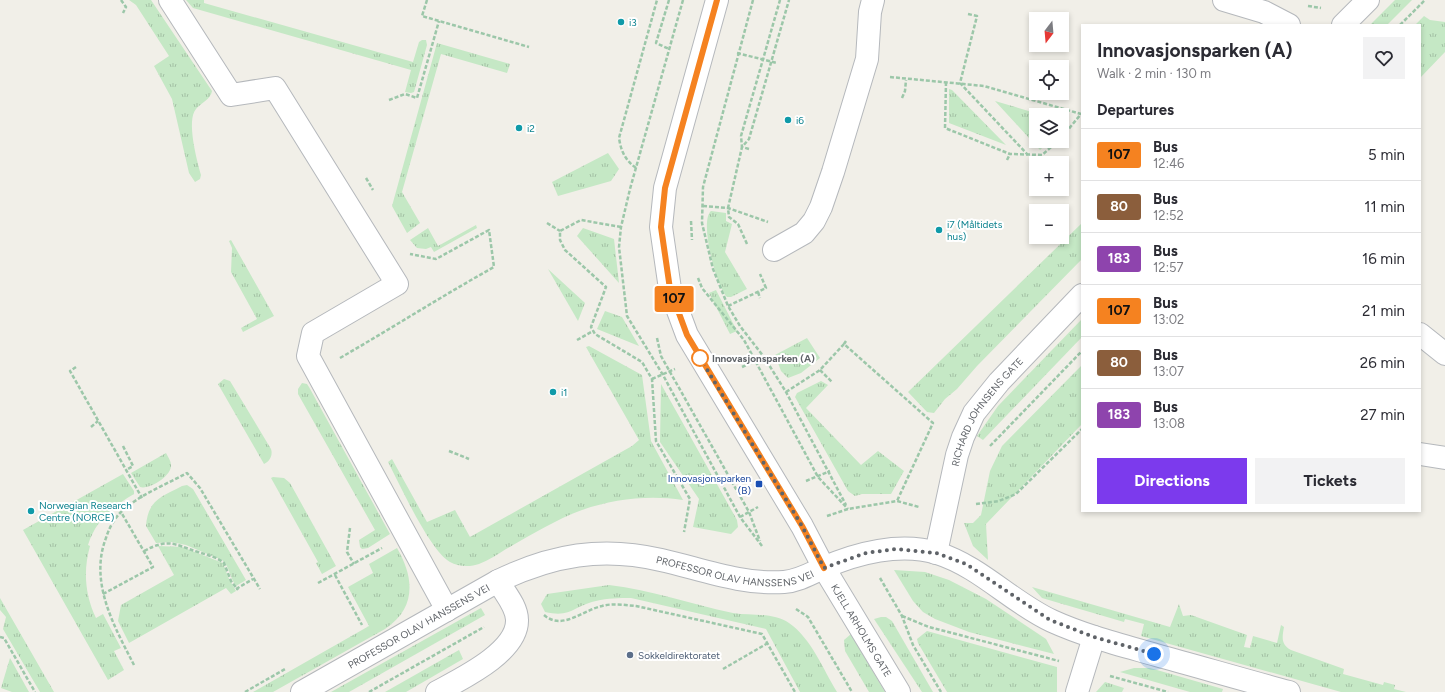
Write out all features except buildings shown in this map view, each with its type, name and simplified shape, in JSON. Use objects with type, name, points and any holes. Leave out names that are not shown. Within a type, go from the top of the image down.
[{"type":"street","points":[[170,0],[231,95],[275,88],[397,284],[312,333],[308,356],[447,610]]},
{"type":"street","name":"KJELL ARHOLMS GATE","points":[[717,0],[665,188],[661,227],[670,289],[687,335],[802,526],[824,568],[899,692]]},
{"type":"street","points":[[774,250],[804,233],[814,221],[821,207],[867,59],[870,12],[873,0]]},
{"type":"street","points":[[1224,0],[1264,12],[1287,24]]},
{"type":"street","points":[[1344,24],[1368,0]]},
{"type":"street","name":"RICHARD JOHNSENS GATE","points":[[936,553],[957,455],[962,437],[974,413],[999,382],[1081,296]]},
{"type":"street","points":[[1421,335],[1445,354]]},
{"type":"street","points":[[1421,454],[1445,458]]},
{"type":"street","name":"PROFESSOR OLAV HANSSENS VEI","points":[[302,692],[498,580],[522,569],[555,558],[598,553],[633,555],[659,559],[725,577],[753,581],[784,582],[809,576],[824,568],[866,553],[896,549],[936,553],[966,564],[1050,620],[1094,637],[1289,692]]},
{"type":"street","points":[[437,692],[478,670],[506,645],[517,620],[514,609],[498,580]]},
{"type":"street","points":[[1077,692],[1094,637]]},
{"type":"path","points":[[121,0],[126,7],[123,13]]},
{"type":"path","points":[[427,0],[422,16],[529,47]]},
{"type":"path","points":[[636,168],[628,163],[622,152],[619,138],[657,0]]},
{"type":"path","points":[[669,0],[656,43],[669,49]]},
{"type":"path","points":[[753,0],[737,53],[703,188],[702,224],[709,255],[728,306],[740,326],[764,357],[786,392],[830,471],[848,509]]},
{"type":"path","points":[[748,246],[738,224],[729,217],[728,208],[742,147],[741,136],[780,0]]},
{"type":"path","points":[[742,147],[749,139],[789,0]]},
{"type":"path","points":[[1401,24],[1424,0]]},
{"type":"path","points":[[960,83],[977,16],[968,14]]},
{"type":"path","points":[[389,100],[404,94],[417,98],[439,21]]},
{"type":"path","points":[[737,53],[777,63]]},
{"type":"path","points":[[918,79],[984,86],[1059,108]]},
{"type":"path","points":[[902,98],[905,91],[906,80]]},
{"type":"path","points":[[946,82],[945,128],[1010,154],[1042,155],[1050,148]]},
{"type":"path","points":[[960,83],[1028,155]]},
{"type":"path","points":[[1069,111],[1080,114],[1069,128]]},
{"type":"path","points":[[742,147],[749,149]]},
{"type":"path","points":[[1007,160],[1010,154]]},
{"type":"path","points":[[702,206],[728,208],[775,224]]},
{"type":"path","points":[[691,219],[693,242]]},
{"type":"path","points":[[560,231],[581,220],[621,227]]},
{"type":"path","points":[[547,223],[560,231]]},
{"type":"path","points":[[336,360],[418,313],[437,299],[494,267],[489,230],[436,259],[409,254],[406,249]]},
{"type":"path","points":[[560,231],[560,240],[565,250],[606,287],[591,327],[593,331],[595,334],[642,362],[652,379],[656,441],[690,499],[684,532]]},
{"type":"path","points":[[728,306],[766,288],[757,267]]},
{"type":"path","points":[[696,273],[702,288],[744,340],[818,477],[848,509]]},
{"type":"path","points":[[758,292],[760,298]]},
{"type":"path","points":[[576,340],[593,331]]},
{"type":"path","points":[[786,392],[820,370],[846,340]]},
{"type":"path","points":[[844,344],[933,423],[897,501]]},
{"type":"path","points":[[988,451],[990,446],[1081,352]]},
{"type":"path","points":[[742,367],[764,357]]},
{"type":"path","points":[[652,379],[681,366]]},
{"type":"path","points":[[76,367],[70,371],[142,498]]},
{"type":"path","points":[[820,370],[832,382]]},
{"type":"path","points":[[92,427],[98,421]]},
{"type":"path","points":[[970,509],[976,504],[999,501],[1016,494],[1081,430]]},
{"type":"path","points":[[123,446],[133,466],[126,470]]},
{"type":"path","points":[[449,451],[469,459]]},
{"type":"path","points":[[805,482],[830,471]]},
{"type":"path","points":[[134,665],[114,626],[103,594],[100,568],[101,555],[108,532],[121,512],[142,498],[187,473],[200,488],[260,590]]},
{"type":"path","points":[[976,504],[977,497]]},
{"type":"path","points":[[826,516],[848,509],[897,501],[920,507]]},
{"type":"path","points":[[740,517],[762,505]]},
{"type":"path","points":[[103,594],[153,567],[121,512]]},
{"type":"path","points":[[350,528],[347,552],[354,564]]},
{"type":"path","points":[[144,551],[157,544],[171,543],[214,557],[224,563],[231,581],[237,589],[253,578]]},
{"type":"path","points":[[318,583],[387,545]]},
{"type":"path","points":[[876,572],[902,616],[913,644],[941,692]]},
{"type":"path","points":[[335,575],[363,625],[356,629]]},
{"type":"path","points":[[543,614],[553,620],[562,621],[603,605],[636,606],[762,634],[794,692]]},
{"type":"path","points":[[790,606],[808,617],[852,692]]},
{"type":"path","points":[[369,692],[514,609]]},
{"type":"path","points":[[902,616],[929,627],[1055,660]]},
{"type":"path","points":[[0,637],[4,638],[35,692]]},
{"type":"path","points":[[723,668],[768,643]]},
{"type":"path","points":[[245,692],[287,668]]},
{"type":"path","points":[[1113,676],[1168,692]]},
{"type":"green space","points":[[129,0],[151,0],[212,91],[208,99],[196,109],[193,114],[193,141],[201,175],[200,179],[195,182],[189,173],[172,99],[154,66],[169,56],[136,5]]},
{"type":"green space","points":[[186,0],[204,0],[204,3],[413,62],[419,42],[426,40],[427,45],[414,92],[405,92],[411,70],[193,8]]},
{"type":"green space","points":[[1395,0],[1412,0],[1388,24],[1371,24]]},
{"type":"green space","points":[[1424,16],[1430,20],[1445,22],[1445,52],[1421,77],[1421,24],[1416,24]]},
{"type":"green space","points":[[437,43],[510,64],[507,73],[441,54],[402,192],[420,223],[407,233],[392,206]]},
{"type":"green space","points":[[949,89],[952,90],[1006,145],[949,123]]},
{"type":"green space","points":[[995,101],[1029,111],[1029,138]]},
{"type":"green space","points":[[608,153],[619,169],[611,181],[558,196],[552,182]]},
{"type":"green space","points":[[711,211],[726,213],[726,221],[732,224],[725,252],[747,289],[731,297],[727,297],[723,291],[710,254],[707,227],[708,217]]},
{"type":"green space","points":[[1081,224],[1081,260],[977,366],[957,389],[945,399],[934,413],[927,412],[908,392],[1060,244],[1069,244],[1069,236]]},
{"type":"green space","points":[[476,225],[477,228],[434,252],[431,247],[426,249],[417,248],[410,240],[428,228],[438,246]]},
{"type":"green space","points":[[583,228],[614,239],[619,283],[577,236]]},
{"type":"green space","points":[[231,240],[274,316],[243,332],[241,328],[257,319],[231,272],[232,248],[229,241]]},
{"type":"green space","points":[[548,269],[585,303],[578,321]]},
{"type":"green space","points":[[716,290],[737,331],[730,334],[709,293]]},
{"type":"green space","points":[[605,311],[622,317],[639,346],[597,329]]},
{"type":"green space","points":[[1081,320],[1081,338],[983,440],[977,436],[998,406]]},
{"type":"green space","points":[[807,338],[820,358],[801,373],[788,378],[781,371],[775,355]]},
{"type":"green space","points":[[589,346],[642,375],[651,441],[683,500],[644,498],[594,506],[553,523],[479,564],[464,566],[450,562],[442,555],[425,532],[388,462],[392,459],[427,522],[455,510],[470,537],[632,446],[639,440],[586,347]]},
{"type":"green space","points":[[1081,366],[1081,425],[986,524],[988,560],[973,546],[964,523],[973,523],[981,515],[990,471],[1002,446]]},
{"type":"green space","points":[[224,379],[230,381],[271,449],[272,453],[270,458],[264,464],[218,384]]},
{"type":"green space","points":[[821,381],[828,385],[806,408],[861,465],[878,451],[904,471],[891,494],[862,494],[855,496],[848,491],[795,397],[797,393]]},
{"type":"green space","points":[[302,383],[307,384],[309,387],[390,534],[368,548],[362,549],[360,547],[359,540],[375,530],[298,394],[298,389]]},
{"type":"green space","points":[[661,384],[737,520],[738,527],[731,534],[693,527],[699,499],[660,442]]},
{"type":"green space","points":[[166,453],[171,464],[168,474],[154,484],[140,487],[131,473]]},
{"type":"green space","points":[[123,474],[134,491],[134,494],[112,509],[95,528],[88,545],[90,546],[86,565],[87,592],[92,609],[96,618],[103,614],[121,648],[114,651],[124,670],[108,680],[23,530]]},
{"type":"green space","points":[[271,478],[284,478],[290,483],[336,566],[322,574],[316,563],[318,562]]},
{"type":"green space","points":[[187,485],[193,489],[246,580],[236,586],[222,560],[186,545],[171,542],[156,543],[146,526],[147,517],[157,500],[182,486]]},
{"type":"green space","points":[[158,546],[182,547],[223,563],[228,577],[236,591],[231,594],[226,588],[129,643],[118,621],[121,605],[174,575]]},
{"type":"green space","points":[[397,548],[407,570],[409,592],[403,612],[395,621],[385,629],[273,692],[253,692],[369,626],[348,587],[373,573],[369,564]]},
{"type":"green space","points":[[894,570],[925,572],[949,580],[986,599],[1046,639],[1054,654],[969,632],[935,619],[923,612],[913,601]]},
{"type":"green space","points":[[609,585],[640,590],[733,613],[762,615],[776,617],[783,620],[797,629],[810,645],[837,692],[800,692],[766,629],[631,598],[600,600],[588,603],[572,611],[561,614],[545,612],[541,604],[547,594]]},
{"type":"green space","points":[[1032,587],[1170,627],[1179,604],[1183,616],[1191,615],[1247,635],[1244,647],[1250,648],[1253,636],[1277,643],[1281,625],[1284,627],[1284,643],[1291,650],[1344,669],[1343,674],[1383,685],[1384,682],[1395,685],[1394,689],[1406,692],[1341,692],[1141,636],[1144,624],[1125,619],[1124,622],[1042,598]]},
{"type":"green space","points":[[0,598],[54,692],[40,692],[3,629],[6,617],[0,610]]},
{"type":"green space","points":[[481,608],[485,615],[349,692],[331,692]]},
{"type":"green space","points":[[886,617],[892,621],[933,692],[922,692],[874,619]]},
{"type":"green space","points":[[927,631],[1057,667],[1057,692],[947,692],[918,643],[917,639]]},
{"type":"green space","points":[[851,634],[885,692],[869,692],[845,651],[844,640]]},
{"type":"green space","points":[[459,650],[463,659],[406,692],[385,692]]},
{"type":"green space","points":[[10,658],[29,692],[12,692],[1,688]]},
{"type":"green space","points":[[1134,668],[1150,668],[1223,689],[1222,692],[1190,692],[1120,672]]},
{"type":"green space","points":[[1105,682],[1124,688],[1122,692],[1096,692]]},
{"type":"bus line","name":"107","points":[[717,0],[665,188],[661,214],[661,227],[670,289],[687,335],[802,526],[824,568]]},
{"type":"place","name":"i3","points":[[621,22]]},
{"type":"place","name":"i6","points":[[788,120]]},
{"type":"place","name":"i2","points":[[519,128]]},
{"type":"place","name":"i7 (Måltidets hus)","points":[[939,230]]},
{"type":"place","name":"Innovasjonsparken (A)","points":[[700,358]]},
{"type":"place","name":"i1","points":[[553,392]]},
{"type":"place","name":"Innovasjonsparken (B)","points":[[759,484]]},
{"type":"place","name":"Norwegian Research Centre (NORCE)","points":[[31,511]]},
{"type":"place","name":"Sokkeldirektoratet","points":[[630,655]]},
{"type":"route","points":[[700,358],[802,526],[824,568],[866,553],[896,549],[920,550],[936,553],[966,564],[1034,611],[1050,620],[1075,631],[1154,654]]}]
